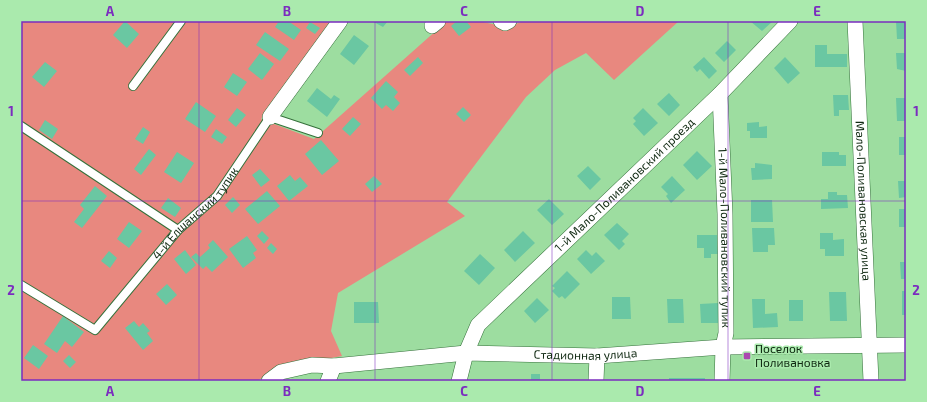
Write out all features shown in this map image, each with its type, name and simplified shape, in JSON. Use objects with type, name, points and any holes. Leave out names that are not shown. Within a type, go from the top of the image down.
[{"type":"street","name":"4-й Елшанский тупик","points":[[270,117],[340,21]]},
{"type":"street","points":[[500,21],[505,23],[510,21]]},
{"type":"street","name":"1-й Мало-Поливановский проезд","points":[[459,381],[466,353],[478,324],[720,94],[790,21]]},
{"type":"street","name":"Мало-Поливановская улица","points":[[856,21],[871,381]]},
{"type":"street","name":"1-й Мало-Поливановский тупик","points":[[720,94],[725,214],[726,333],[723,347],[722,381]]},
{"type":"street","name":"Стадионная улица","points":[[269,381],[281,372],[312,365],[334,366],[466,353],[597,356],[723,347],[906,345]]},
{"type":"street","points":[[596,381],[597,356]]},
{"type":"street","points":[[328,381],[334,366]]},
{"type":"lane","points":[[132,86],[181,21]]},
{"type":"lane","points":[[270,117],[318,133]]},
{"type":"lane","name":"4-й Елшанский тупик","points":[[21,285],[95,330],[178,230],[217,196],[270,117]]},
{"type":"lane","points":[[21,126],[178,230]]},
{"type":"shaded area","points":[[21,21],[334,21],[261,119],[314,139],[447,21],[478,21],[507,27],[524,21],[679,21],[614,80],[586,53],[555,70],[526,97],[447,202],[465,216],[338,293],[331,331],[342,356],[278,368],[257,381],[21,381]]},
{"type":"building","points":[[125,21],[139,34],[127,48],[113,35]]},
{"type":"building","points":[[279,21],[288,21],[301,30],[294,40],[275,27]]},
{"type":"building","points":[[372,21],[388,21],[383,27]]},
{"type":"building","points":[[457,21],[466,21],[471,27],[459,36],[451,26]]},
{"type":"building","points":[[750,21],[773,21],[762,31]]},
{"type":"building","points":[[896,21],[906,21],[906,39],[897,39]]},
{"type":"building","points":[[310,22],[320,28],[315,34],[306,28]]},
{"type":"building","points":[[265,32],[289,49],[280,61],[256,45]]},
{"type":"building","points":[[354,35],[369,46],[354,65],[340,54]]},
{"type":"building","points":[[727,41],[736,50],[724,62],[715,53]]},
{"type":"building","points":[[815,45],[827,45],[827,54],[847,54],[847,67],[815,67]]},
{"type":"building","points":[[260,53],[274,64],[262,80],[248,69]]},
{"type":"building","points":[[896,53],[906,53],[906,71],[897,69]]},
{"type":"building","points":[[418,57],[423,63],[410,76],[404,70]]},
{"type":"building","points":[[704,57],[717,71],[709,79],[700,69],[697,72],[693,67]]},
{"type":"building","points":[[785,57],[800,73],[788,84],[774,68]]},
{"type":"building","points":[[45,62],[57,71],[44,87],[32,77]]},
{"type":"building","points":[[233,73],[247,82],[237,96],[224,87]]},
{"type":"building","points":[[386,81],[398,92],[394,97],[400,103],[393,111],[386,105],[382,109],[371,98]]},
{"type":"building","points":[[317,88],[331,99],[334,95],[340,99],[327,117],[307,101]]},
{"type":"building","points":[[669,93],[680,105],[669,116],[657,104]]},
{"type":"building","points":[[833,95],[848,95],[849,110],[839,110],[839,116],[834,116]]},
{"type":"building","points":[[896,98],[906,98],[906,121],[897,121]]},
{"type":"building","points":[[196,102],[216,116],[205,132],[185,119]]},
{"type":"building","points":[[463,107],[471,115],[464,122],[456,114]]},
{"type":"building","points":[[237,108],[246,115],[236,127],[228,120]]},
{"type":"building","points":[[643,108],[658,123],[644,136],[633,124],[636,121],[633,118]]},
{"type":"building","points":[[353,117],[361,124],[350,136],[342,129]]},
{"type":"building","points":[[45,120],[58,129],[52,139],[39,130]]},
{"type":"building","points":[[759,122],[759,127],[767,126],[767,138],[750,138],[750,131],[747,131],[747,123]]},
{"type":"building","points":[[143,127],[150,132],[143,144],[135,139]]},
{"type":"building","points":[[216,129],[227,137],[222,144],[211,137]]},
{"type":"building","points":[[899,137],[906,137],[906,155],[899,155]]},
{"type":"building","points":[[321,140],[339,161],[322,175],[305,154]]},
{"type":"building","points":[[149,149],[156,155],[141,175],[134,169]]},
{"type":"building","points":[[697,151],[712,166],[697,180],[683,165]]},
{"type":"building","points":[[177,152],[194,163],[181,183],[164,172]]},
{"type":"building","points":[[822,152],[839,152],[839,155],[846,155],[846,166],[822,166]]},
{"type":"building","points":[[755,163],[772,165],[772,179],[752,180],[751,168],[755,168]]},
{"type":"building","points":[[588,166],[601,179],[590,190],[577,176]]},
{"type":"building","points":[[260,169],[270,180],[261,187],[252,175]]},
{"type":"building","points":[[290,175],[295,181],[300,177],[308,186],[289,201],[277,186]]},
{"type":"building","points":[[374,176],[382,184],[372,192],[365,184]]},
{"type":"building","points":[[672,176],[685,190],[671,203],[666,196],[668,194],[661,187]]},
{"type":"building","points":[[898,181],[906,181],[906,197],[899,198]]},
{"type":"building","points":[[95,186],[107,196],[82,228],[74,222],[84,209],[80,205]]},
{"type":"building","points":[[267,191],[280,206],[258,224],[245,209]]},
{"type":"building","points":[[828,192],[837,192],[837,195],[847,195],[848,208],[821,209],[821,199],[828,199]]},
{"type":"building","points":[[233,197],[240,205],[232,213],[225,205]]},
{"type":"building","points":[[168,198],[181,208],[175,217],[161,208]]},
{"type":"building","points":[[549,199],[564,214],[552,225],[537,210]]},
{"type":"building","points":[[751,200],[772,200],[773,222],[751,222]]},
{"type":"building","points":[[899,209],[906,209],[906,227],[899,227]]},
{"type":"building","points":[[129,222],[142,231],[129,248],[117,239]]},
{"type":"building","points":[[617,223],[629,234],[622,241],[625,244],[619,250],[604,235]]},
{"type":"building","points":[[752,228],[774,228],[775,245],[768,245],[768,252],[753,252]]},
{"type":"building","points":[[262,231],[269,238],[264,244],[257,236]]},
{"type":"building","points":[[523,231],[535,243],[515,262],[504,250]]},
{"type":"building","points":[[820,233],[833,233],[833,240],[844,239],[844,256],[825,256],[825,249],[820,249]]},
{"type":"building","points":[[697,235],[717,235],[718,254],[711,254],[711,258],[704,258],[704,248],[697,248]]},
{"type":"building","points":[[247,236],[257,250],[253,253],[256,258],[243,268],[229,249]]},
{"type":"building","points":[[213,240],[228,257],[212,272],[206,266],[203,269],[191,257],[196,253],[200,257],[210,248],[208,245]]},
{"type":"building","points":[[271,243],[277,249],[273,254],[267,248]]},
{"type":"building","points":[[185,250],[196,265],[186,274],[174,259]]},
{"type":"building","points":[[586,250],[592,256],[596,252],[605,261],[591,274],[577,259]]},
{"type":"building","points":[[109,251],[117,258],[110,268],[101,261]]},
{"type":"building","points":[[480,254],[495,268],[479,285],[464,271]]},
{"type":"building","points":[[900,262],[906,262],[906,279],[901,279]]},
{"type":"building","points":[[567,271],[580,284],[565,299],[562,296],[559,298],[552,291],[555,288],[552,286]]},
{"type":"building","points":[[167,284],[177,295],[166,305],[156,294]]},
{"type":"building","points":[[902,291],[906,291],[906,315],[902,315]]},
{"type":"building","points":[[829,292],[846,292],[847,321],[830,321]]},
{"type":"building","points":[[612,297],[630,297],[631,319],[612,319]]},
{"type":"building","points":[[537,298],[549,310],[535,323],[524,311]]},
{"type":"building","points":[[667,299],[683,299],[684,323],[668,323]]},
{"type":"building","points":[[752,299],[765,299],[765,314],[777,313],[778,327],[753,328]]},
{"type":"building","points":[[789,300],[803,300],[803,321],[789,321]]},
{"type":"building","points":[[354,302],[378,302],[379,323],[354,323]]},
{"type":"building","points":[[718,303],[719,323],[701,323],[700,304]]},
{"type":"building","points":[[63,316],[84,332],[72,347],[65,341],[57,353],[44,344]]},
{"type":"building","points":[[134,321],[139,327],[143,323],[150,331],[147,333],[153,341],[143,350],[125,328]]},
{"type":"building","points":[[33,345],[48,356],[39,369],[24,358]]},
{"type":"building","points":[[69,355],[76,362],[70,368],[63,361]]},
{"type":"building","points":[[531,374],[540,374],[540,381],[531,381]]},
{"type":"building","points":[[669,378],[705,378],[705,381],[669,381]]},
{"type":"place","name":"Поселок Поливановка","points":[[747,356]]}]
